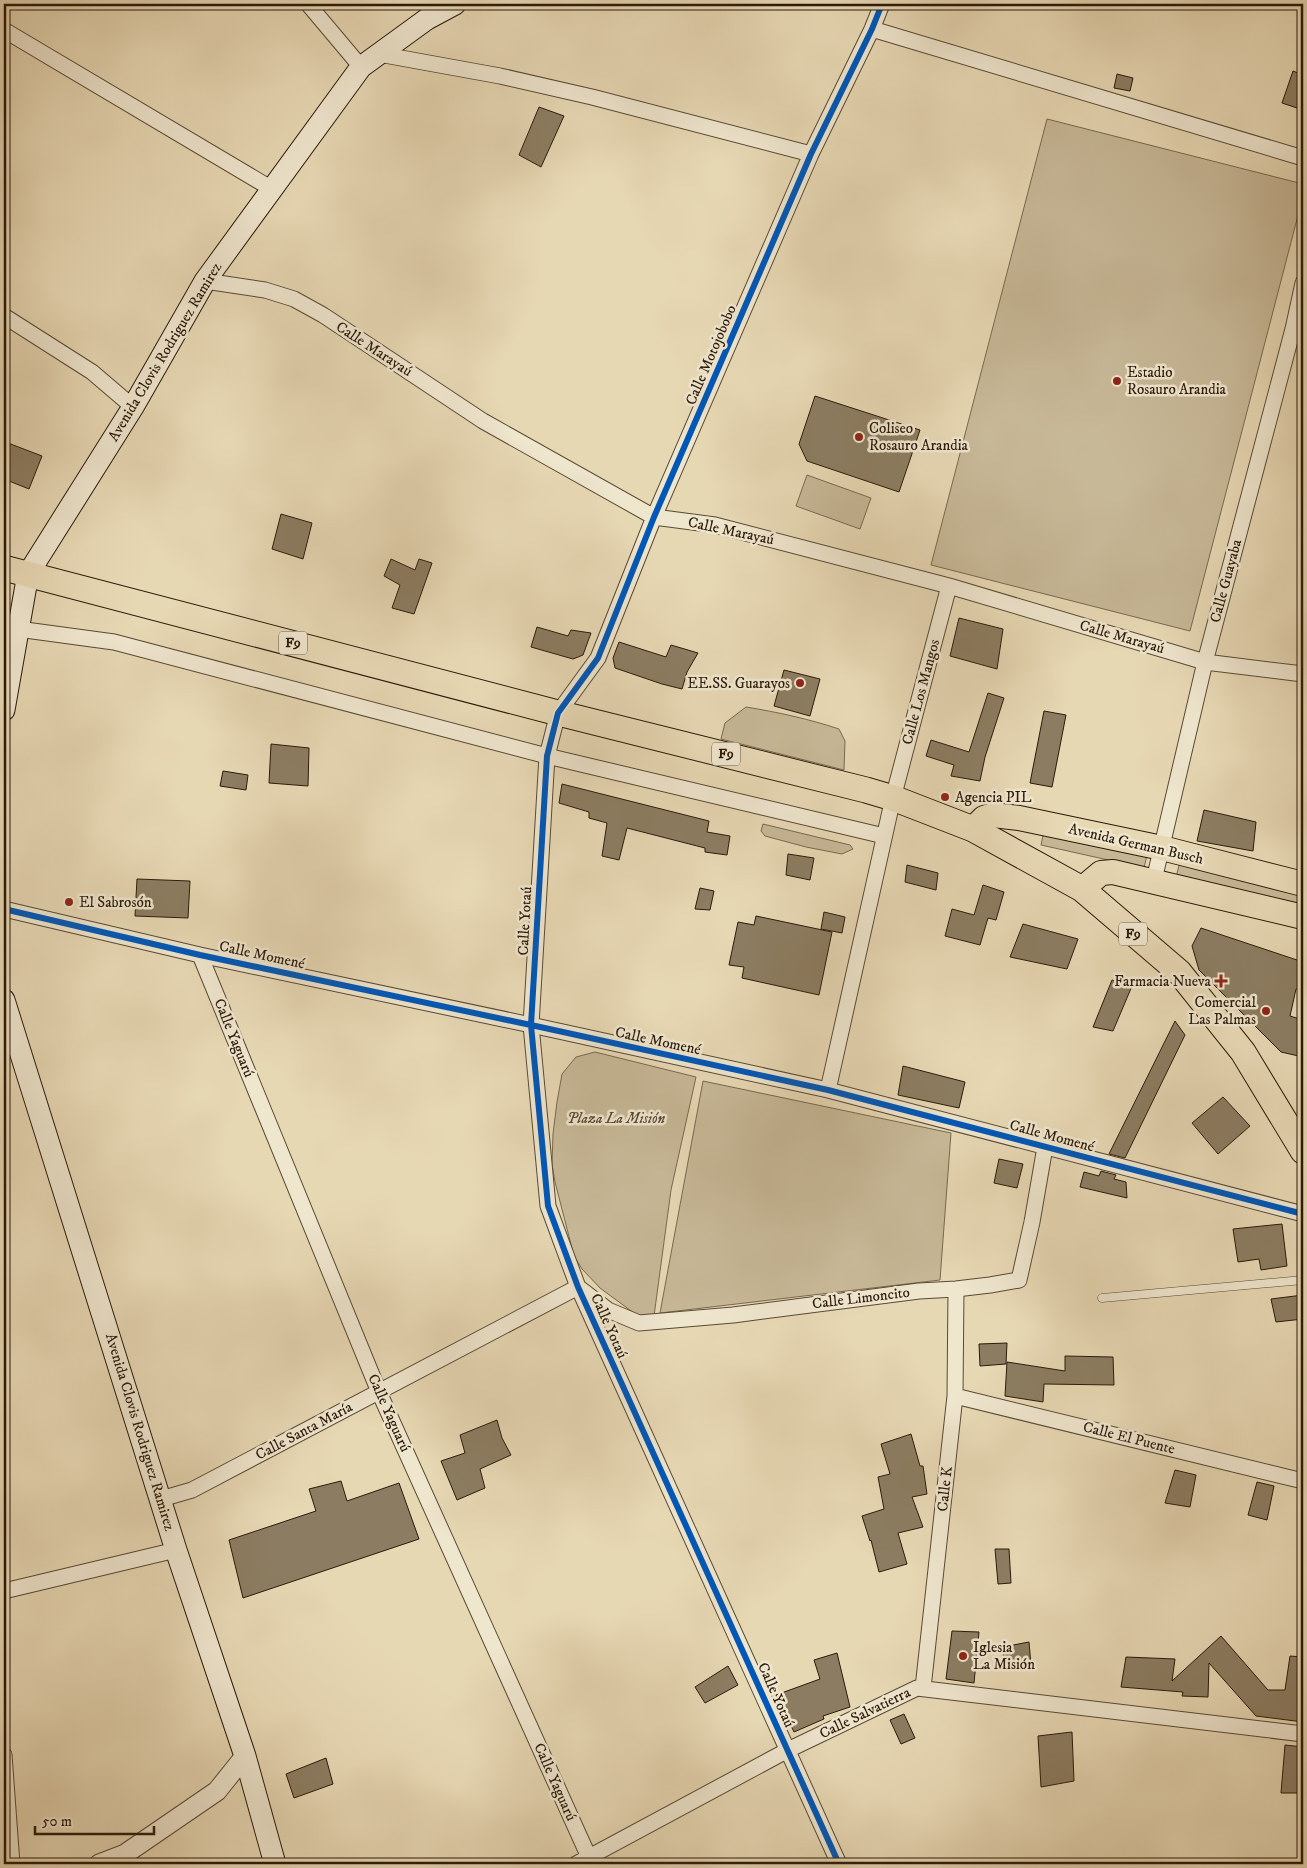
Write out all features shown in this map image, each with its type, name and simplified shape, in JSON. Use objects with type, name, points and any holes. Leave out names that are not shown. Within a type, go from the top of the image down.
[{"type":"highway","name":"F9","points":[[4,568],[558,713],[893,798],[973,829],[1082,889],[1179,972],[1243,1052],[1303,1151]]},
{"type":"main road","name":"Avenida Clovis Rodriguez Ramirez","points":[[4,710],[28,574],[133,407],[205,281],[361,67],[428,19],[455,4]]},
{"type":"main road","name":"Avenida German Busch","points":[[973,829],[984,818],[993,814],[1019,818],[1162,848],[1303,884]]},
{"type":"main road","name":"Avenida German Busch","points":[[1082,889],[1101,873],[1113,872],[1154,880],[1303,917]]},
{"type":"main road","name":"Avenida Clovis Rodriguez Ramirez","points":[[4,1000],[176,1550],[245,1756],[274,1864]]},
{"type":"street","points":[[308,4],[361,67]]},
{"type":"street","name":"Calle Motojobobo","points":[[558,713],[598,658],[654,517],[811,154],[872,29],[882,4]]},
{"type":"street","points":[[872,29],[1303,158]]},
{"type":"street","points":[[4,30],[272,189]]},
{"type":"street","points":[[378,54],[500,76],[582,95],[811,154]]},
{"type":"street","name":"Calle Marayaú","points":[[205,281],[265,290],[294,299],[323,315],[483,421],[654,517],[715,525],[948,586],[1205,662],[1303,674]]},
{"type":"street","name":"Calle Guayaba","points":[[1154,880],[1205,662],[1298,330],[1303,283]]},
{"type":"street","points":[[4,316],[92,372],[133,407]]},
{"type":"street","name":"Calle Los Mangos","points":[[828,1090],[893,798],[948,586]]},
{"type":"street","points":[[18,629],[114,642],[547,756],[884,836]]},
{"type":"street","name":"Calle Yotaú","points":[[558,713],[547,756],[531,1025],[548,1206],[578,1287],[839,1864]]},
{"type":"street","name":"Calle Momené","points":[[4,909],[200,955],[828,1090],[1303,1214]]},
{"type":"street","name":"Calle Yaguarú","points":[[200,955],[379,1392],[586,1862]]},
{"type":"street","name":"Calle Limoncito","points":[[578,1287],[608,1310],[640,1323],[733,1315],[919,1291],[956,1290],[1019,1280],[1032,1222],[1045,1147]]},
{"type":"street","name":"Calle Santa María","points":[[161,1499],[192,1490],[578,1287]]},
{"type":"street","name":"Calle K","points":[[923,1688],[955,1396],[956,1290]]},
{"type":"street","name":"Calle El Puente","points":[[955,1396],[1303,1480]]},
{"type":"street","points":[[4,1591],[176,1550]]},
{"type":"street","name":"Calle Salvatierra","points":[[586,1862],[788,1750],[917,1688],[1303,1734]]},
{"type":"street","points":[[4,1755],[12,1864]]},
{"type":"street","points":[[99,1864],[126,1859],[217,1791],[245,1756]]},
{"type":"lane","points":[[1102,1298],[1303,1280]]},
{"type":"green space","name":"Estadio Rosauro Arandia","points":[[1047,119],[1303,184],[1303,196],[1190,631],[931,565]]},
{"type":"green space","points":[[807,475],[871,498],[860,529],[796,506]]},
{"type":"green space","points":[[746,707],[793,716],[839,729],[845,741],[844,770],[721,739],[725,723]]},
{"type":"green space","points":[[763,824],[850,845],[853,849],[842,854],[765,836],[761,831]]},
{"type":"green space","points":[[1043,835],[1147,855],[1144,868],[1041,845]]},
{"type":"green space","points":[[1181,858],[1303,893],[1303,911],[1176,877]]},
{"type":"green space","name":"Plaza La Misión","points":[[595,1052],[696,1077],[671,1190],[654,1316],[638,1316],[600,1288],[582,1269],[574,1256],[555,1182],[552,1164],[553,1134],[562,1074],[576,1057]]},
{"type":"green space","points":[[703,1081],[951,1133],[940,1280],[660,1313]]},
{"type":"building","points":[[1293,71],[1303,75],[1303,110],[1282,103]]},
{"type":"building","points":[[1117,74],[1133,78],[1130,91],[1114,88]]},
{"type":"building","points":[[539,107],[564,116],[541,167],[519,155]]},
{"type":"building","name":"Coliseo Rosauro Arandia","points":[[815,396],[920,430],[899,492],[807,461],[799,444]]},
{"type":"building","points":[[8,443],[42,456],[29,489],[4,479],[4,453]]},
{"type":"building","points":[[281,514],[312,523],[303,559],[272,549]]},
{"type":"building","points":[[391,559],[415,570],[419,559],[432,563],[414,614],[392,608],[400,585],[384,576]]},
{"type":"building","points":[[959,618],[1003,629],[997,669],[950,656]]},
{"type":"building","points":[[537,627],[568,636],[571,630],[591,633],[583,655],[573,659],[531,647]]},
{"type":"building","points":[[619,642],[666,657],[671,645],[698,653],[687,672],[682,689],[615,668],[613,658]]},
{"type":"building","points":[[784,670],[820,679],[810,716],[774,706]]},
{"type":"building","points":[[988,693],[1004,698],[985,757],[980,781],[951,776],[954,765],[926,756],[931,740],[969,752]]},
{"type":"building","points":[[1044,711],[1066,715],[1052,787],[1030,783]]},
{"type":"building","points":[[271,744],[309,748],[308,786],[269,783]]},
{"type":"building","points":[[223,771],[248,775],[246,790],[220,786]]},
{"type":"building","points":[[562,784],[709,821],[707,832],[730,836],[727,855],[705,852],[705,848],[627,828],[619,860],[602,856],[607,823],[589,818],[589,812],[559,803]]},
{"type":"building","points":[[1204,810],[1256,822],[1253,851],[1197,841]]},
{"type":"building","points":[[788,854],[814,858],[810,880],[786,875]]},
{"type":"building","points":[[907,865],[938,873],[936,890],[905,882]]},
{"type":"building","points":[[137,879],[190,881],[188,918],[135,916]]},
{"type":"building","points":[[983,885],[1004,892],[996,920],[988,918],[980,945],[945,936],[952,909],[974,915]]},
{"type":"building","points":[[700,888],[714,891],[710,910],[695,909]]},
{"type":"building","points":[[824,912],[845,917],[842,933],[821,929]]},
{"type":"building","points":[[756,916],[832,932],[819,995],[742,978],[744,967],[729,965],[738,922],[754,925]]},
{"type":"building","points":[[1023,924],[1078,939],[1067,969],[1010,957]]},
{"type":"building","name":"Comercial Las Palmas","points":[[1201,928],[1303,962],[1303,991],[1296,989],[1290,1016],[1303,1020],[1303,1057],[1281,1052],[1199,970],[1192,946]]},
{"type":"building","points":[[1112,980],[1132,986],[1113,1031],[1093,1027]]},
{"type":"building","points":[[1175,1021],[1185,1035],[1125,1158],[1109,1154]]},
{"type":"building","points":[[903,1066],[965,1082],[959,1108],[898,1095]]},
{"type":"building","points":[[1223,1097],[1250,1126],[1218,1154],[1192,1123]]},
{"type":"building","points":[[999,1159],[1023,1164],[1017,1188],[994,1183]]},
{"type":"building","points":[[1101,1171],[1116,1175],[1114,1179],[1126,1182],[1127,1198],[1080,1187],[1084,1172],[1099,1176]]},
{"type":"building","points":[[1282,1224],[1287,1266],[1261,1270],[1259,1259],[1238,1262],[1233,1229]]},
{"type":"building","points":[[1303,1295],[1303,1319],[1276,1322],[1271,1299]]},
{"type":"building","points":[[1007,1343],[1006,1364],[980,1366],[979,1344]]},
{"type":"building","points":[[1065,1356],[1113,1357],[1114,1385],[1044,1384],[1043,1402],[1005,1396],[1007,1362],[1065,1371]]},
{"type":"building","points":[[497,1420],[502,1438],[511,1455],[480,1469],[485,1488],[457,1500],[441,1461],[465,1453],[460,1435]]},
{"type":"building","points":[[911,1434],[920,1466],[923,1466],[927,1494],[912,1497],[923,1527],[898,1533],[907,1564],[879,1572],[871,1540],[862,1516],[884,1509],[878,1477],[890,1474],[881,1444]]},
{"type":"building","points":[[1175,1470],[1196,1475],[1190,1507],[1165,1503]]},
{"type":"building","points":[[341,1481],[347,1501],[399,1483],[419,1539],[243,1598],[229,1540],[316,1511],[309,1489]]},
{"type":"building","points":[[1257,1482],[1274,1486],[1267,1520],[1248,1515]]},
{"type":"building","points":[[995,1549],[1009,1549],[1011,1583],[998,1584]]},
{"type":"building","name":"Iglesia La Misión","points":[[952,1631],[979,1632],[974,1683],[946,1679]]},
{"type":"building","points":[[1221,1636],[1268,1690],[1285,1690],[1290,1656],[1303,1657],[1303,1722],[1256,1716],[1209,1663],[1208,1697],[1182,1696],[1183,1692],[1121,1687],[1126,1657],[1175,1659],[1172,1681]]},
{"type":"building","points":[[1029,1642],[1031,1665],[1004,1670],[1003,1647]]},
{"type":"building","points":[[837,1653],[850,1707],[823,1716],[824,1719],[794,1732],[776,1695],[820,1679],[814,1660]]},
{"type":"building","points":[[728,1666],[738,1685],[705,1703],[695,1687]]},
{"type":"building","points":[[904,1714],[915,1738],[901,1744],[890,1720]]},
{"type":"building","points":[[1072,1732],[1074,1781],[1041,1787],[1038,1736]]},
{"type":"building","points":[[1285,1745],[1303,1747],[1303,1793],[1281,1793]]},
{"type":"building","points":[[326,1758],[333,1784],[294,1798],[286,1774]]},
{"type":"cycle path","points":[[839,1864],[578,1287],[548,1206],[531,1025],[547,756],[558,713],[598,658],[654,517],[811,154],[872,29],[882,4]]},
{"type":"cycle path","points":[[4,909],[200,955],[828,1090],[1303,1214]]},
{"type":"place","name":"Estadio Rosauro Arandia","points":[[1117,381]]},
{"type":"place","name":"Coliseo Rosauro Arandia","points":[[859,437]]},
{"type":"place","name":"EE.SS. Guarayos","points":[[800,683]]},
{"type":"place","name":"Agencia PIL","points":[[945,797]]},
{"type":"place","name":"El Sabrosón","points":[[69,902]]},
{"type":"place","name":"Farmacia Nueva","points":[[1221,981]]},
{"type":"place","name":"Comercial Las Palmas","points":[[1266,1011]]},
{"type":"place","name":"Iglesia La Misión","points":[[963,1656]]}]
